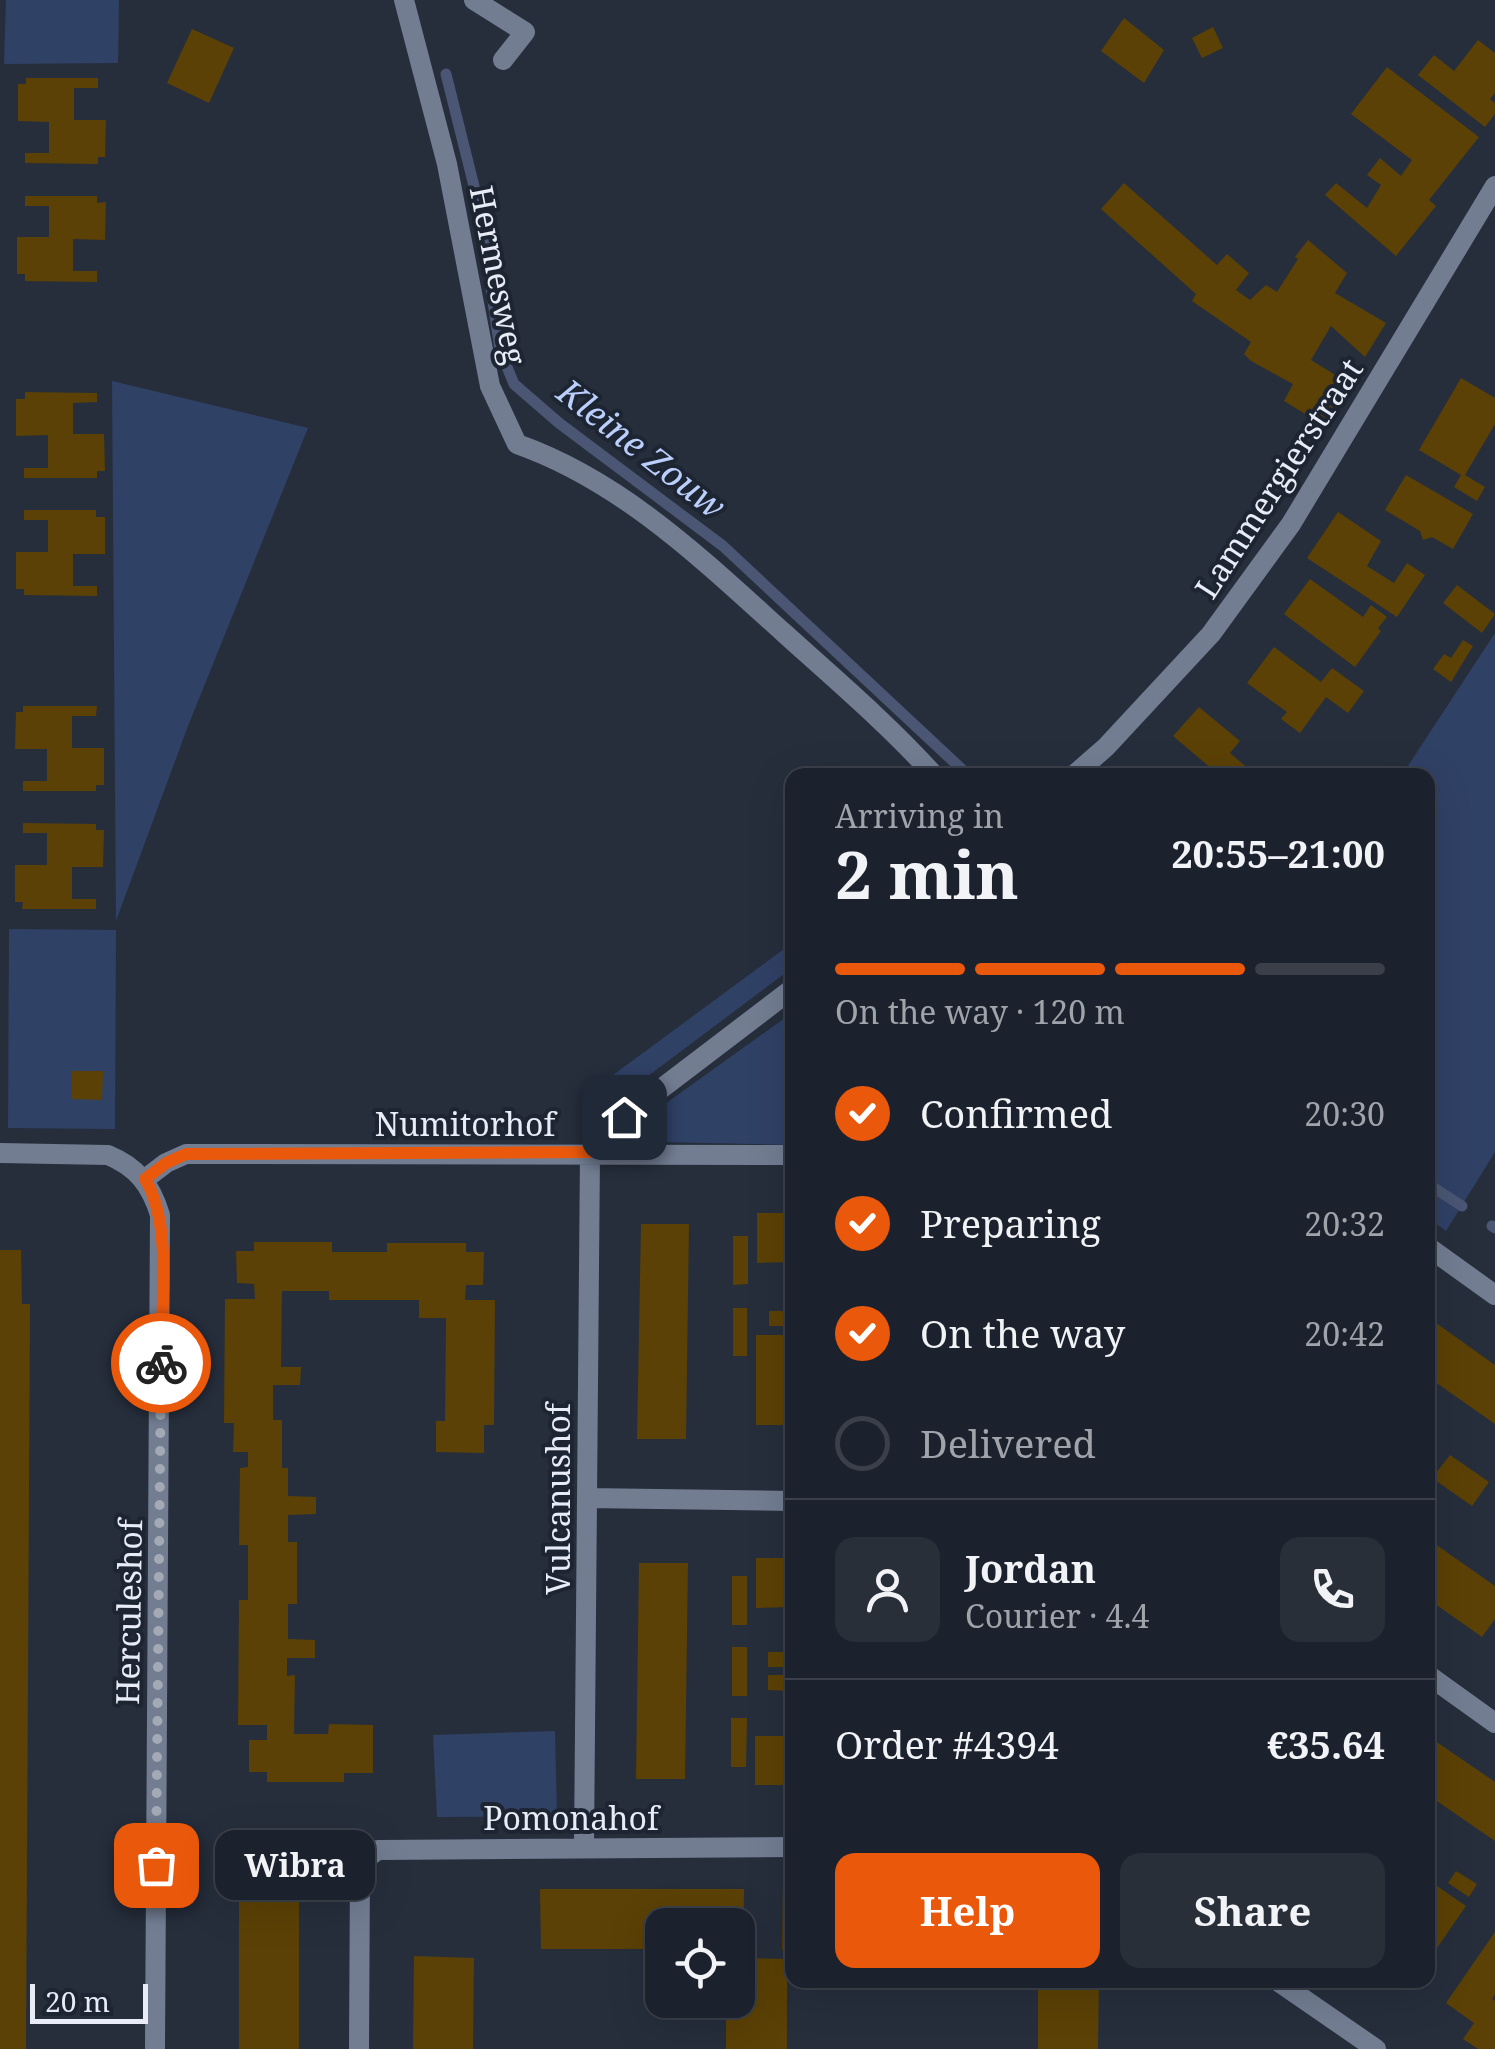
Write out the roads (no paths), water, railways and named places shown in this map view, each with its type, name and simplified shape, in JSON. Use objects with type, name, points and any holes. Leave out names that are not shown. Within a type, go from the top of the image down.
[{"type":"street","points":[[474,0],[526,32],[503,60]]},
{"type":"street","name":"Hermesweg","points":[[409,1],[447,164],[490,386],[517,444],[578,471],[661,525],[869,709],[927,768]]},
{"type":"street","name":"Lammergierstraat","points":[[1082,768],[1106,748],[1211,634],[1291,524],[1495,186]]},
{"type":"street","points":[[590,1152],[602,1133],[785,994]]},
{"type":"street","points":[[0,1152],[108,1155],[145,1179]]},
{"type":"street","name":"Vulcanushof","points":[[584,1846],[590,1152]]},
{"type":"street","name":"Numitorhof","points":[[145,1179],[186,1154],[785,1155]]},
{"type":"street","name":"Herculeshof","points":[[145,1179],[156,1202],[162,1230],[155,2049]]},
{"type":"street","points":[[1435,1251],[1495,1295]]},
{"type":"street","points":[[586,1498],[785,1501]]},
{"type":"street","points":[[1435,1681],[1495,1722]]},
{"type":"street","name":"Pomonahof","points":[[359,2049],[360,1869],[378,1850],[785,1847]]},
{"type":"street","points":[[1288,1988],[1376,2049]]},
{"type":"waterway","name":"Kleine Zouw","points":[[446,74],[480,210],[500,350],[514,384],[559,423],[723,546],[961,768]]},
{"type":"waterway","name":"Kleine Zouw","points":[[1435,1189],[1462,1206]]},
{"type":"place","name":"Wibra","points":[[156,1865]]}]
